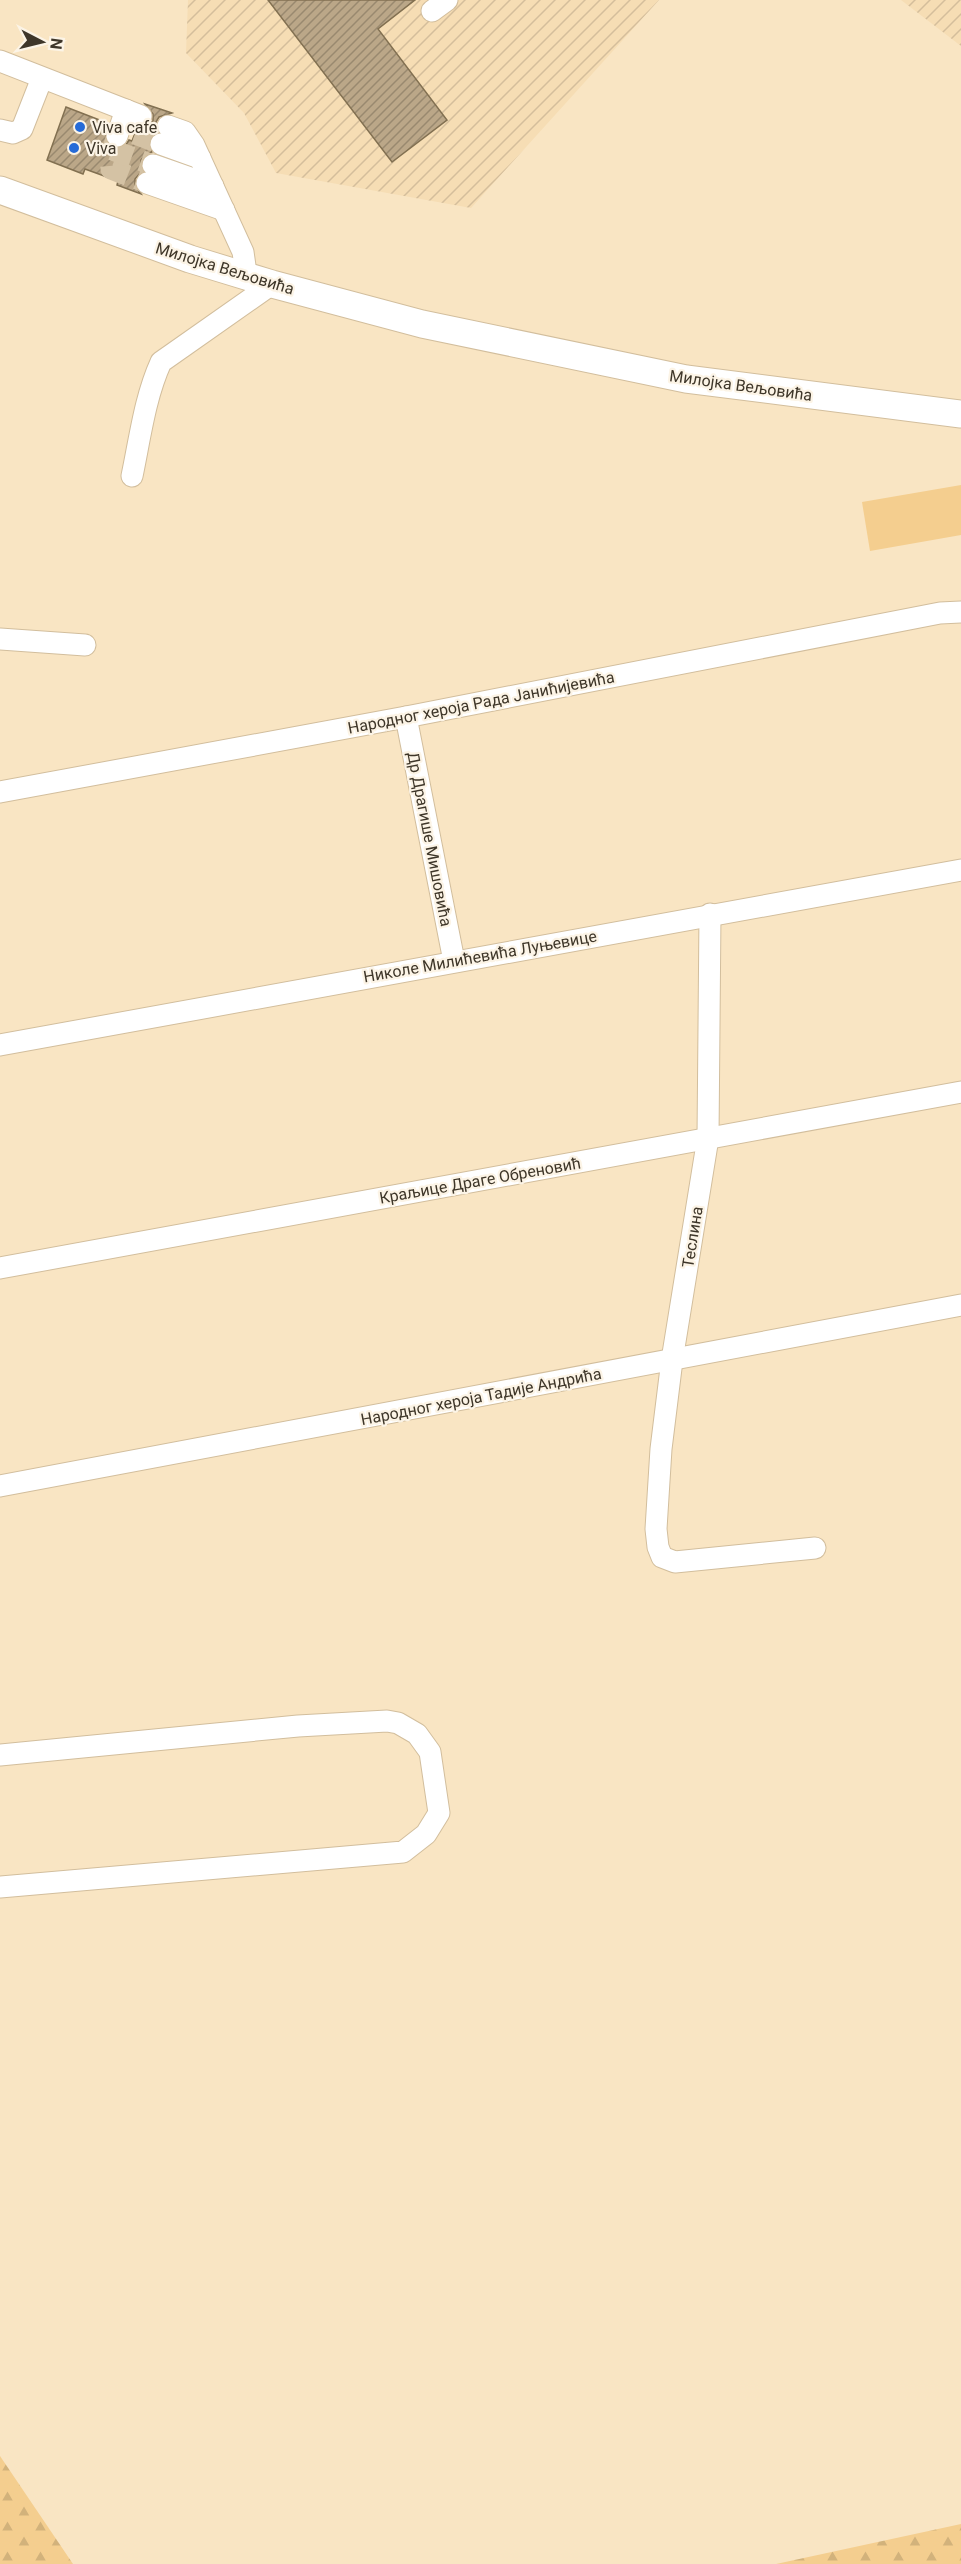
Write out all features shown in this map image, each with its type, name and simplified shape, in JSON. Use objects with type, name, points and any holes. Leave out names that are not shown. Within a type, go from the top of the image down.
[{"type":"main road","name":"Милојка Вељовића","points":[[0,190],[128,237],[272,284],[455,331],[686,379],[961,414]]},
{"type":"street","points":[[0,61],[42,78],[128,125]]},
{"type":"street","points":[[0,130],[13,133],[22,129],[42,78]]},
{"type":"street","points":[[164,135],[200,158],[243,252],[245,266],[243,275]]},
{"type":"street","points":[[213,186],[150,174],[224,210]]},
{"type":"street","points":[[132,476],[149,395],[161,362],[272,284]]},
{"type":"street","name":"Народног хероја Рада Јанићијевића","points":[[0,792],[406,717],[940,614],[961,612]]},
{"type":"street","points":[[0,639],[85,645]]},
{"type":"street","name":"Др Драгише Мишовића","points":[[406,717],[454,961]]},
{"type":"street","name":"Николе Милићевића Луњевице","points":[[0,1045],[961,870]]},
{"type":"street","name":"Теслина","points":[[710,914],[708,1138],[672,1360],[661,1449],[656,1529],[658,1547],[662,1557],[675,1562],[815,1548]]},
{"type":"street","name":"Краљице Драге Обреновић","points":[[0,1268],[961,1092]]},
{"type":"street","name":"Народног хероја Тадије Андрића","points":[[0,1486],[961,1305]]},
{"type":"street","points":[[0,1755],[298,1726],[387,1721],[408,1728],[425,1742],[433,1763],[439,1813],[426,1834],[403,1852],[0,1887]]},
{"type":"shaded area","points":[[188,0],[659,0],[471,208],[276,173],[244,113],[186,53]]},
{"type":"shaded area","points":[[901,0],[961,0],[961,46]]},
{"type":"green space","points":[[961,485],[961,535],[870,551],[862,502]]},
{"type":"green space","points":[[0,2456],[73,2564],[0,2564]]},
{"type":"green space","points":[[961,2524],[961,2564],[776,2564]]},
{"type":"building","points":[[268,0],[415,0],[378,29],[447,120],[392,162]]},
{"type":"building","points":[[145,104],[172,113],[159,117],[156,122],[157,132],[149,139],[148,146],[152,152],[141,160],[142,171],[135,179],[135,186],[141,194],[117,185],[118,181],[85,169],[83,174],[47,160],[66,107],[102,121],[99,129],[105,131],[107,144],[119,149],[129,140],[132,141],[137,128],[143,128],[153,121],[153,114]]},
{"type":"tunnel","points":[[135,134],[161,144]]},
{"type":"tunnel","points":[[117,136],[110,157],[111,169],[147,183]]},
{"type":"tunnel","points":[[112,150],[153,165]]},
{"type":"place","name":"Viva cafe","points":[[80,127]]},
{"type":"place","name":"Viva","points":[[74,148]]}]
